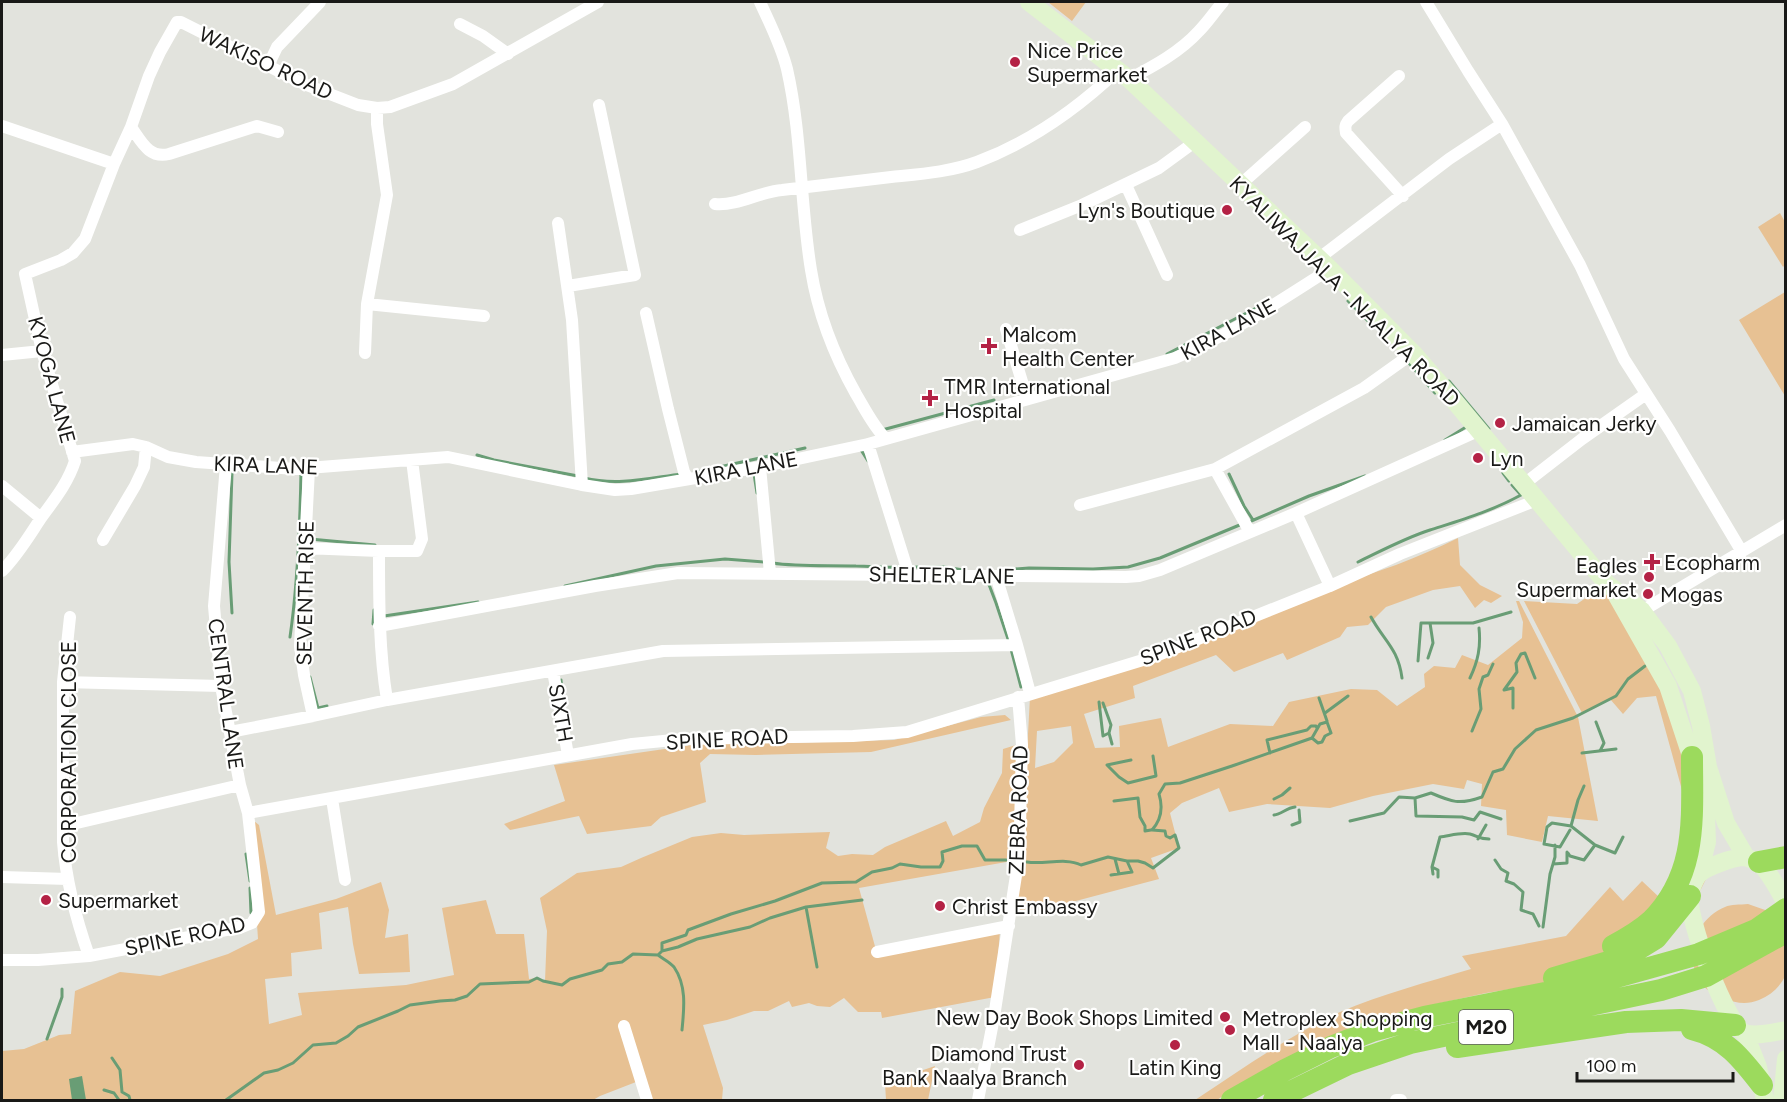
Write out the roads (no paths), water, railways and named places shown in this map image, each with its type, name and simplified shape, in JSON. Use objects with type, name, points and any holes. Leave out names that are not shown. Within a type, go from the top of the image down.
[{"type":"highway","points":[[1553,978],[1631,936],[1650,922],[1665,905],[1677,885],[1688,853],[1700,762]]},
{"type":"highway","points":[[1753,860],[1785,857]]},
{"type":"highway","points":[[1690,896],[1656,938],[1625,957],[1553,978],[1432,1001],[1420,1007],[1407,1033],[1433,1048],[1444,1049],[1626,1022],[1681,1020],[1740,1030]]},
{"type":"highway","name":"M20","points":[[1232,1101],[1285,1070],[1331,1047],[1372,1031],[1407,1033],[1661,990],[1707,963],[1785,907]]},
{"type":"highway","name":"M20","points":[[1274,1101],[1407,1033],[1594,983],[1707,963],[1785,932]]},
{"type":"highway","points":[[1659,1021],[1701,1031],[1725,1042],[1746,1064],[1763,1093]]},
{"type":"main road","name":"KYALIWAJJALA - NAALYA ROAD","points":[[1029,2],[1124,75],[1324,264],[1475,433],[1524,484],[1613,589],[1642,611],[1668,646],[1692,691],[1701,726],[1700,762]]},
{"type":"main road","points":[[1613,589],[1668,686],[1726,823],[1785,907]]},
{"type":"main road","points":[[1700,762],[1700,783],[1706,815],[1707,842],[1700,873],[1694,882],[1690,896],[1689,908],[1702,950],[1752,1050],[1763,1093]]},
{"type":"main road","points":[[1700,873],[1725,862],[1753,860]]},
{"type":"main road","points":[[1740,1030],[1767,1034],[1785,1030]]},
{"type":"main road","points":[[1782,1101],[1785,1059]]},
{"type":"street","points":[[268,66],[278,47],[320,2]]},
{"type":"street","name":"WAKISO ROAD","points":[[25,274],[62,260],[73,253],[85,239],[148,76],[177,22],[304,84],[358,105],[377,108],[403,103],[453,84],[598,2]]},
{"type":"street","points":[[760,2],[781,48],[792,94],[811,268],[825,329],[852,386],[878,431],[886,439]]},
{"type":"street","points":[[715,204],[738,201],[772,191],[945,171],[976,162],[1050,126],[1124,75],[1159,64],[1198,32],[1223,2]]},
{"type":"street","points":[[1426,2],[1502,124],[1580,265],[1624,359],[1671,431],[1742,552]]},
{"type":"street","points":[[460,24],[483,36],[508,54]]},
{"type":"street","points":[[1400,76],[1348,121],[1345,128],[1346,133],[1403,196]]},
{"type":"street","points":[[568,286],[635,275],[599,105]]},
{"type":"street","points":[[365,353],[367,304],[387,195],[377,124],[377,108]]},
{"type":"street","name":"KIRA LANE","points":[[72,452],[133,444],[177,459],[226,465],[309,469],[441,457],[460,458],[581,480],[615,490],[631,489],[686,476],[760,467],[868,444],[1175,358],[1206,345],[1324,264],[1449,159],[1502,124]]},
{"type":"street","points":[[2,126],[114,164]]},
{"type":"street","points":[[130,127],[148,149],[159,156],[257,126],[278,132]]},
{"type":"street","points":[[1240,184],[1305,127]]},
{"type":"street","points":[[1020,230],[1082,205],[1159,168],[1196,141]]},
{"type":"street","points":[[1126,184],[1167,275]]},
{"type":"street","points":[[558,223],[573,320],[581,480]]},
{"type":"street","name":"KYOGA LANE","points":[[2,571],[18,554],[70,475],[75,461],[42,351],[25,274]]},
{"type":"street","points":[[367,304],[484,316]]},
{"type":"street","points":[[646,313],[686,476]]},
{"type":"street","points":[[1006,328],[1027,399]]},
{"type":"street","points":[[2,355],[42,351]]},
{"type":"street","points":[[1080,505],[1215,469],[1364,388],[1408,357]]},
{"type":"street","points":[[1524,484],[1646,394]]},
{"type":"street","name":"SHELTER LANE","points":[[379,626],[678,573],[770,566],[909,575],[1139,576],[1160,570],[1247,526],[1296,513],[1475,433]]},
{"type":"street","points":[[868,444],[909,575]]},
{"type":"street","points":[[103,540],[144,467],[146,447]]},
{"type":"street","points":[[304,548],[417,551],[422,539],[412,460]]},
{"type":"street","name":"CENTRAL LANE","points":[[226,465],[214,606],[221,686],[240,785],[248,813]]},
{"type":"street","points":[[760,467],[770,566]]},
{"type":"street","name":"SEVENTH RISE","points":[[309,469],[300,646],[307,694],[313,716]]},
{"type":"street","points":[[1215,469],[1247,526]]},
{"type":"street","points":[[2,486],[41,518]]},
{"type":"street","name":"SPINE ROAD","points":[[2,960],[88,956],[242,927],[252,923],[259,912],[259,906],[248,813],[633,744],[766,736],[854,736],[907,732],[1156,656],[1537,500]]},
{"type":"street","points":[[1296,513],[1330,586]]},
{"type":"street","points":[[1642,611],[1785,525]]},
{"type":"street","points":[[379,551],[379,626],[387,700]]},
{"type":"street","name":"ZEBRA ROAD","points":[[978,1101],[1009,927],[1020,828],[1024,695],[996,576]]},
{"type":"street","name":"CORPORATION CLOSE","points":[[70,617],[63,682],[64,856],[76,916],[88,956]]},
{"type":"street","points":[[230,732],[387,700],[663,651],[1012,645]]},
{"type":"street","name":"SIXTH","points":[[554,670],[568,756]]},
{"type":"street","points":[[63,682],[221,686]]},
{"type":"street","points":[[63,826],[240,785]]},
{"type":"street","points":[[332,799],[345,880]]},
{"type":"street","points":[[2,877],[68,879]]},
{"type":"street","points":[[878,952],[1009,927]]},
{"type":"street","points":[[624,1026],[647,1101]]},
{"type":"street","points":[[1396,1101],[1401,1101]]},
{"type":"waterway","points":[[1348,301],[1374,327]]},
{"type":"waterway","points":[[1167,354],[1262,305]]},
{"type":"waterway","points":[[1408,362],[1435,393]]},
{"type":"waterway","points":[[1449,381],[1489,429]]},
{"type":"waterway","points":[[882,430],[994,400]]},
{"type":"waterway","points":[[1445,440],[1466,427]]},
{"type":"waterway","points":[[697,472],[805,448]]},
{"type":"waterway","points":[[861,450],[868,461]]},
{"type":"waterway","points":[[477,455],[578,476]]},
{"type":"waterway","points":[[290,637],[298,554],[301,472]]},
{"type":"waterway","points":[[232,473],[229,562],[232,613]]},
{"type":"waterway","points":[[1503,473],[1509,481]]},
{"type":"waterway","points":[[584,478],[621,481],[682,474]]},
{"type":"waterway","points":[[754,474],[757,493]]},
{"type":"waterway","points":[[1229,474],[1253,520]]},
{"type":"waterway","points":[[1249,522],[1309,496],[1365,476]]},
{"type":"waterway","points":[[1358,562],[1411,537],[1488,510],[1521,495],[1512,485]]},
{"type":"waterway","points":[[1002,570],[1128,567],[1160,558],[1242,524]]},
{"type":"waterway","points":[[310,539],[375,545]]},
{"type":"waterway","points":[[565,586],[656,566],[725,559],[765,562]]},
{"type":"waterway","points":[[772,563],[903,567]]},
{"type":"waterway","points":[[909,567],[945,567],[963,570]]},
{"type":"waterway","points":[[988,582],[1009,642]]},
{"type":"waterway","points":[[384,616],[478,602]]},
{"type":"waterway","points":[[373,624],[374,610]]},
{"type":"waterway","points":[[1418,661],[1421,623],[1473,623],[1511,612]]},
{"type":"waterway","points":[[1371,617],[1394,652],[1402,678]]},
{"type":"waterway","points":[[1428,658],[1433,643],[1430,623]]},
{"type":"waterway","points":[[1470,678],[1478,654],[1479,628]]},
{"type":"waterway","points":[[1011,649],[1021,687]]},
{"type":"waterway","points":[[1513,708],[1513,688],[1504,690],[1517,672],[1516,663],[1521,654],[1525,653],[1535,678]]},
{"type":"waterway","points":[[1472,731],[1481,709],[1479,689],[1483,677],[1488,675],[1493,664]]},
{"type":"waterway","points":[[1350,821],[1384,813],[1399,797],[1415,798],[1431,793],[1461,802],[1482,797],[1493,772],[1503,769],[1515,749],[1536,730],[1573,718],[1616,696],[1628,679],[1645,666]]},
{"type":"waterway","points":[[310,677],[318,708],[327,706]]},
{"type":"waterway","points":[[561,680],[562,690]]},
{"type":"waterway","points":[[1325,713],[1348,696]]},
{"type":"waterway","points":[[1319,698],[1327,721]]},
{"type":"waterway","points":[[1099,702],[1103,736],[1109,733]]},
{"type":"waterway","points":[[1103,703],[1111,725],[1109,733],[1112,744]]},
{"type":"waterway","points":[[1027,862],[1061,861],[1081,865],[1108,857],[1138,861],[1153,868],[1179,848],[1175,835],[1170,838],[1166,836],[1165,831],[1152,830],[1159,818],[1161,808],[1159,794],[1165,784],[1180,783],[1312,738],[1318,743],[1322,742],[1325,736],[1331,733],[1327,722],[1320,724],[1312,738]]},
{"type":"waterway","points":[[1596,722],[1604,743],[1600,751]]},
{"type":"waterway","points":[[1270,753],[1267,740],[1307,730],[1311,726],[1317,728]]},
{"type":"waterway","points":[[1582,753],[1616,749]]},
{"type":"waterway","points":[[1131,760],[1107,765],[1128,783],[1156,776],[1153,756]]},
{"type":"waterway","points":[[1571,826],[1584,786]]},
{"type":"waterway","points":[[1274,799],[1290,788]]},
{"type":"waterway","points":[[1114,801],[1138,798],[1140,817],[1145,831],[1151,830]]},
{"type":"waterway","points":[[1415,798],[1416,816],[1462,817],[1474,820],[1480,812],[1501,819]]},
{"type":"waterway","points":[[1274,815],[1295,807]]},
{"type":"waterway","points":[[1292,825],[1300,822],[1299,810]]},
{"type":"waterway","points":[[1570,830],[1560,847],[1544,844],[1547,827],[1552,823],[1571,826],[1595,845],[1615,853],[1623,837]]},
{"type":"waterway","points":[[1478,839],[1486,825]]},
{"type":"waterway","points":[[1433,874],[1432,867],[1440,837],[1466,834],[1489,839]]},
{"type":"waterway","points":[[1553,864],[1555,845]]},
{"type":"waterway","points":[[1568,853],[1570,856],[1584,860],[1595,845]]},
{"type":"waterway","points":[[226,1100],[264,1073],[293,1063],[313,1045],[336,1043],[358,1027],[410,1005],[455,1000],[467,996],[480,984],[529,982],[537,978],[562,985],[570,979],[602,970],[608,964],[622,962],[633,954],[658,955],[662,951],[662,943],[686,935],[688,930],[822,883],[856,882],[872,872],[900,864],[940,867],[943,861],[942,852],[962,846],[977,846],[985,860],[1012,860]]},
{"type":"waterway","points":[[1543,927],[1553,864],[1567,863],[1567,852]]},
{"type":"waterway","points":[[246,854],[250,881]]},
{"type":"waterway","points":[[1115,859],[1119,874]]},
{"type":"waterway","points":[[1495,860],[1501,869],[1508,873],[1506,881],[1514,884],[1523,892],[1521,910],[1533,914],[1539,926]]},
{"type":"waterway","points":[[1111,875],[1132,872],[1127,861]]},
{"type":"waterway","points":[[1432,867],[1438,870],[1438,877]]},
{"type":"waterway","points":[[250,888],[251,913]]},
{"type":"waterway","points":[[662,951],[697,939],[750,927],[806,907],[862,900]]},
{"type":"waterway","points":[[806,907],[817,967]]},
{"type":"waterway","points":[[658,955],[674,967],[681,982],[684,998],[682,1030]]},
{"type":"waterway","points":[[47,1039],[62,997],[62,989]]},
{"type":"waterway","points":[[112,1058],[120,1070],[122,1092],[129,1096],[130,1100]]},
{"type":"waterway","points":[[104,1090],[114,1093],[119,1100]]},
{"type":"place","name":"Nice Price Supermarket","points":[[1015,62]]},
{"type":"place","name":"Lyn's Boutique","points":[[1227,210]]},
{"type":"place","name":"Malcom Health Center","points":[[989,346]]},
{"type":"place","name":"TMR International Hospital","points":[[930,398]]},
{"type":"place","name":"Jamaican Jerky","points":[[1500,423]]},
{"type":"place","name":"Lyn","points":[[1478,458]]},
{"type":"place","name":"Ecopharm","points":[[1652,562]]},
{"type":"place","name":"Eagles Supermarket","points":[[1649,577]]},
{"type":"place","name":"Mogas","points":[[1648,594]]},
{"type":"place","name":"Supermarket","points":[[46,900]]},
{"type":"place","name":"Christ Embassy","points":[[940,906]]},
{"type":"place","name":"New Day Book Shops Limited","points":[[1225,1017]]},
{"type":"place","name":"Metroplex Shopping Mall - Naalya","points":[[1230,1030]]},
{"type":"place","name":"Latin King","points":[[1175,1045]]},
{"type":"place","name":"Diamond Trust Bank Naalya Branch","points":[[1079,1065]]}]
